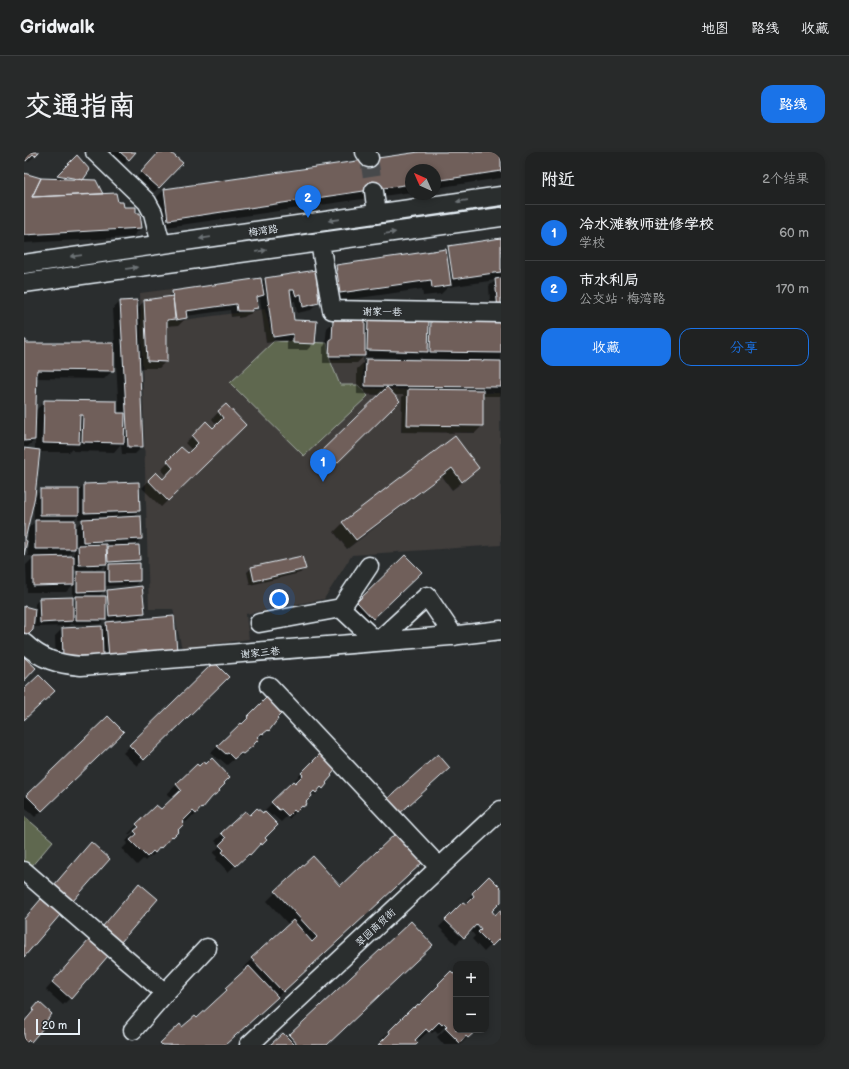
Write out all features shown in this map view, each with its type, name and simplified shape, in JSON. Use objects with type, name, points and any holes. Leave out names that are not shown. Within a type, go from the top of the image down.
[{"type":"street","points":[[95,152],[147,202],[153,213],[161,244]]},
{"type":"street","points":[[374,191],[376,214]]},
{"type":"street","name":"梅湾路","points":[[24,264],[501,196]]},
{"type":"street","name":"梅湾路","points":[[24,283],[501,218]]},
{"type":"street","name":"谢家一巷","points":[[320,243],[332,310],[501,313]]},
{"type":"street","points":[[259,623],[341,608],[369,566]]},
{"type":"street","points":[[341,608],[377,642],[428,596],[454,636]]},
{"type":"street","name":"谢家三巷","points":[[24,643],[44,658],[62,664],[81,666],[454,636],[501,630]]},
{"type":"street","points":[[269,686],[439,867]]},
{"type":"street","name":"翠园商贸街","points":[[249,1045],[501,810]]},
{"type":"street","points":[[24,871],[165,993]]},
{"type":"street","points":[[133,1030],[206,948]]},
{"type":"shaded area","points":[[172,289],[176,321],[265,309],[274,341],[327,343],[330,360],[363,357],[363,388],[500,393],[501,545],[352,555],[324,599],[246,614],[249,639],[182,649],[173,609],[149,609],[140,293]]},
{"type":"green space","points":[[274,341],[327,343],[330,360],[340,385],[358,385],[368,396],[304,456],[230,383]]},
{"type":"green space","points":[[24,816],[53,841],[30,868],[24,863]]},
{"type":"building","points":[[24,152],[39,152],[35,156],[33,154],[26,161],[24,159]]},
{"type":"building","points":[[120,152],[136,152],[129,160]]},
{"type":"building","points":[[159,152],[170,152],[183,163],[159,188],[141,172]]},
{"type":"building","points":[[419,152],[501,152],[501,171],[441,180],[441,164],[405,164],[405,185],[168,220],[164,189]]},
{"type":"building","points":[[77,155],[90,170],[83,180],[57,175]]},
{"type":"building","points":[[24,173],[41,178],[32,197],[116,193],[118,202],[123,202],[124,207],[136,207],[136,213],[140,213],[142,228],[24,235]]},
{"type":"building","points":[[41,178],[96,180],[103,194],[32,197]]},
{"type":"building","points":[[501,238],[501,272],[453,279],[448,246]]},
{"type":"building","points":[[446,249],[451,285],[432,288],[431,280],[340,293],[336,265]]},
{"type":"building","points":[[316,270],[319,303],[303,307],[301,294],[296,296],[294,290],[290,290],[294,320],[317,321],[315,344],[293,343],[293,334],[273,337],[265,278]]},
{"type":"building","points":[[261,278],[264,295],[257,297],[258,308],[252,309],[252,311],[237,311],[236,304],[186,311],[187,318],[176,320],[172,291]]},
{"type":"building","points":[[501,278],[501,310],[498,310],[495,279]]},
{"type":"building","points":[[173,296],[175,319],[167,320],[167,362],[147,361],[144,300]]},
{"type":"building","points":[[137,300],[143,447],[128,447],[120,301]]},
{"type":"building","points":[[333,320],[365,320],[365,356],[329,356]]},
{"type":"building","points":[[368,320],[429,321],[428,352],[367,350]]},
{"type":"building","points":[[431,321],[501,322],[501,353],[430,352]]},
{"type":"building","points":[[24,340],[26,340],[26,343],[114,343],[114,371],[37,370],[35,440],[24,441]]},
{"type":"building","points":[[366,359],[501,361],[501,387],[365,386]]},
{"type":"building","points":[[387,387],[400,401],[331,469],[317,455]]},
{"type":"building","points":[[408,389],[483,390],[483,426],[407,425]]},
{"type":"building","points":[[44,400],[117,401],[117,413],[125,413],[124,443],[82,442],[83,415],[80,415],[79,444],[43,443]]},
{"type":"building","points":[[226,404],[246,425],[168,501],[148,480],[156,472],[163,479],[173,468],[167,461],[181,447],[188,453],[198,443],[192,436],[206,421],[213,428],[223,418],[218,411]]},
{"type":"building","points":[[455,436],[479,468],[462,482],[452,468],[356,540],[342,522]]},
{"type":"building","points":[[24,448],[40,450],[35,496],[25,540],[27,541],[24,556]]},
{"type":"building","points":[[139,482],[140,511],[84,513],[84,484]]},
{"type":"building","points":[[40,489],[79,489],[79,515],[40,515]]},
{"type":"building","points":[[141,516],[142,539],[83,542],[82,519]]},
{"type":"building","points":[[35,520],[75,520],[75,549],[35,549]]},
{"type":"building","points":[[106,544],[107,564],[79,565],[78,545]]},
{"type":"building","points":[[139,545],[140,560],[108,562],[107,546]]},
{"type":"building","points":[[405,555],[422,572],[373,619],[357,602]]},
{"type":"building","points":[[74,556],[74,585],[33,586],[33,557]]},
{"type":"building","points":[[302,556],[306,569],[254,581],[251,567]]},
{"type":"building","points":[[140,563],[140,581],[109,582],[109,564]]},
{"type":"building","points":[[77,571],[105,571],[105,591],[77,592]]},
{"type":"building","points":[[142,586],[145,613],[109,616],[107,590]]},
{"type":"building","points":[[76,596],[106,596],[106,620],[76,620]]},
{"type":"building","points":[[73,597],[73,621],[40,623],[39,598]]},
{"type":"building","points":[[24,606],[35,609],[33,630],[26,637],[24,636]]},
{"type":"building","points":[[174,616],[177,651],[109,658],[106,622]]},
{"type":"building","points":[[102,626],[103,655],[63,657],[62,628]]},
{"type":"building","points":[[24,657],[36,668],[24,681]]},
{"type":"building","points":[[214,662],[229,677],[144,760],[129,745]]},
{"type":"building","points":[[39,675],[55,691],[24,720],[24,689]]},
{"type":"building","points":[[270,694],[284,711],[277,718],[278,719],[269,731],[268,730],[263,734],[262,733],[257,737],[259,739],[243,754],[241,753],[234,759],[228,753],[226,754],[217,746],[241,723],[242,724]]},
{"type":"building","points":[[108,716],[124,732],[42,811],[26,795]]},
{"type":"building","points":[[321,753],[337,768],[323,789],[321,787],[316,793],[314,791],[311,794],[312,796],[306,802],[307,804],[303,807],[302,806],[296,812],[294,810],[288,816],[271,802],[293,781],[295,783],[303,775],[301,773]]},
{"type":"building","points":[[438,754],[450,768],[398,815],[385,801]]},
{"type":"building","points":[[212,758],[230,777],[219,790],[220,791],[212,797],[202,809],[201,808],[196,814],[193,811],[182,822],[184,824],[173,837],[172,836],[155,853],[153,851],[147,857],[130,840],[137,834],[134,831],[139,827],[136,824],[156,805],[161,809],[181,790],[176,784],[197,764],[199,766],[204,761],[206,764]]},
{"type":"building","points":[[257,808],[263,813],[264,811],[278,825],[265,838],[267,840],[262,845],[261,843],[250,855],[249,854],[236,866],[222,852],[224,850],[219,845],[226,838],[221,833],[245,811],[250,815]]},
{"type":"building","points":[[396,833],[423,862],[283,992],[251,958],[293,920],[312,942],[317,937],[275,891],[313,856],[340,886]]},
{"type":"building","points":[[91,842],[110,859],[73,901],[54,885]]},
{"type":"building","points":[[489,876],[501,888],[501,902],[492,911],[495,915],[501,910],[501,937],[492,946],[478,932],[481,929],[477,924],[464,938],[445,920],[463,902],[466,904],[474,896],[472,893]]},
{"type":"building","points":[[139,883],[158,899],[121,942],[103,926]]},
{"type":"building","points":[[41,899],[60,915],[24,957],[24,919]]},
{"type":"building","points":[[411,921],[433,945],[327,1045],[298,1045],[289,1035]]},
{"type":"building","points":[[89,940],[108,956],[71,999],[52,982]]},
{"type":"building","points":[[249,966],[278,997],[225,1045],[162,1045],[160,1043],[180,1024],[182,1027],[195,1016],[197,1018],[227,990],[225,988]]},
{"type":"building","points":[[451,971],[453,973],[453,1033],[474,1033],[468,1038],[466,1036],[460,1043],[445,1028],[447,1026],[444,1023],[442,1025],[439,1022],[429,1032],[426,1029],[415,1040],[418,1043],[416,1045],[378,1045],[390,1033],[389,1031],[413,1007],[414,1008],[418,1004],[419,1005],[439,985],[438,984]]},
{"type":"building","points":[[39,1002],[52,1014],[43,1025],[44,1027],[31,1042],[29,1040],[24,1045],[24,1022]]},
{"type":"building","points":[[283,1033],[295,1045],[270,1045]]},
{"type":"tunnel","points":[[369,158],[374,191]]},
{"type":"place","name":"市水利局","points":[[308,218]]},
{"type":"place","name":"冷水滩教师进修学校","points":[[323,482]]}]
